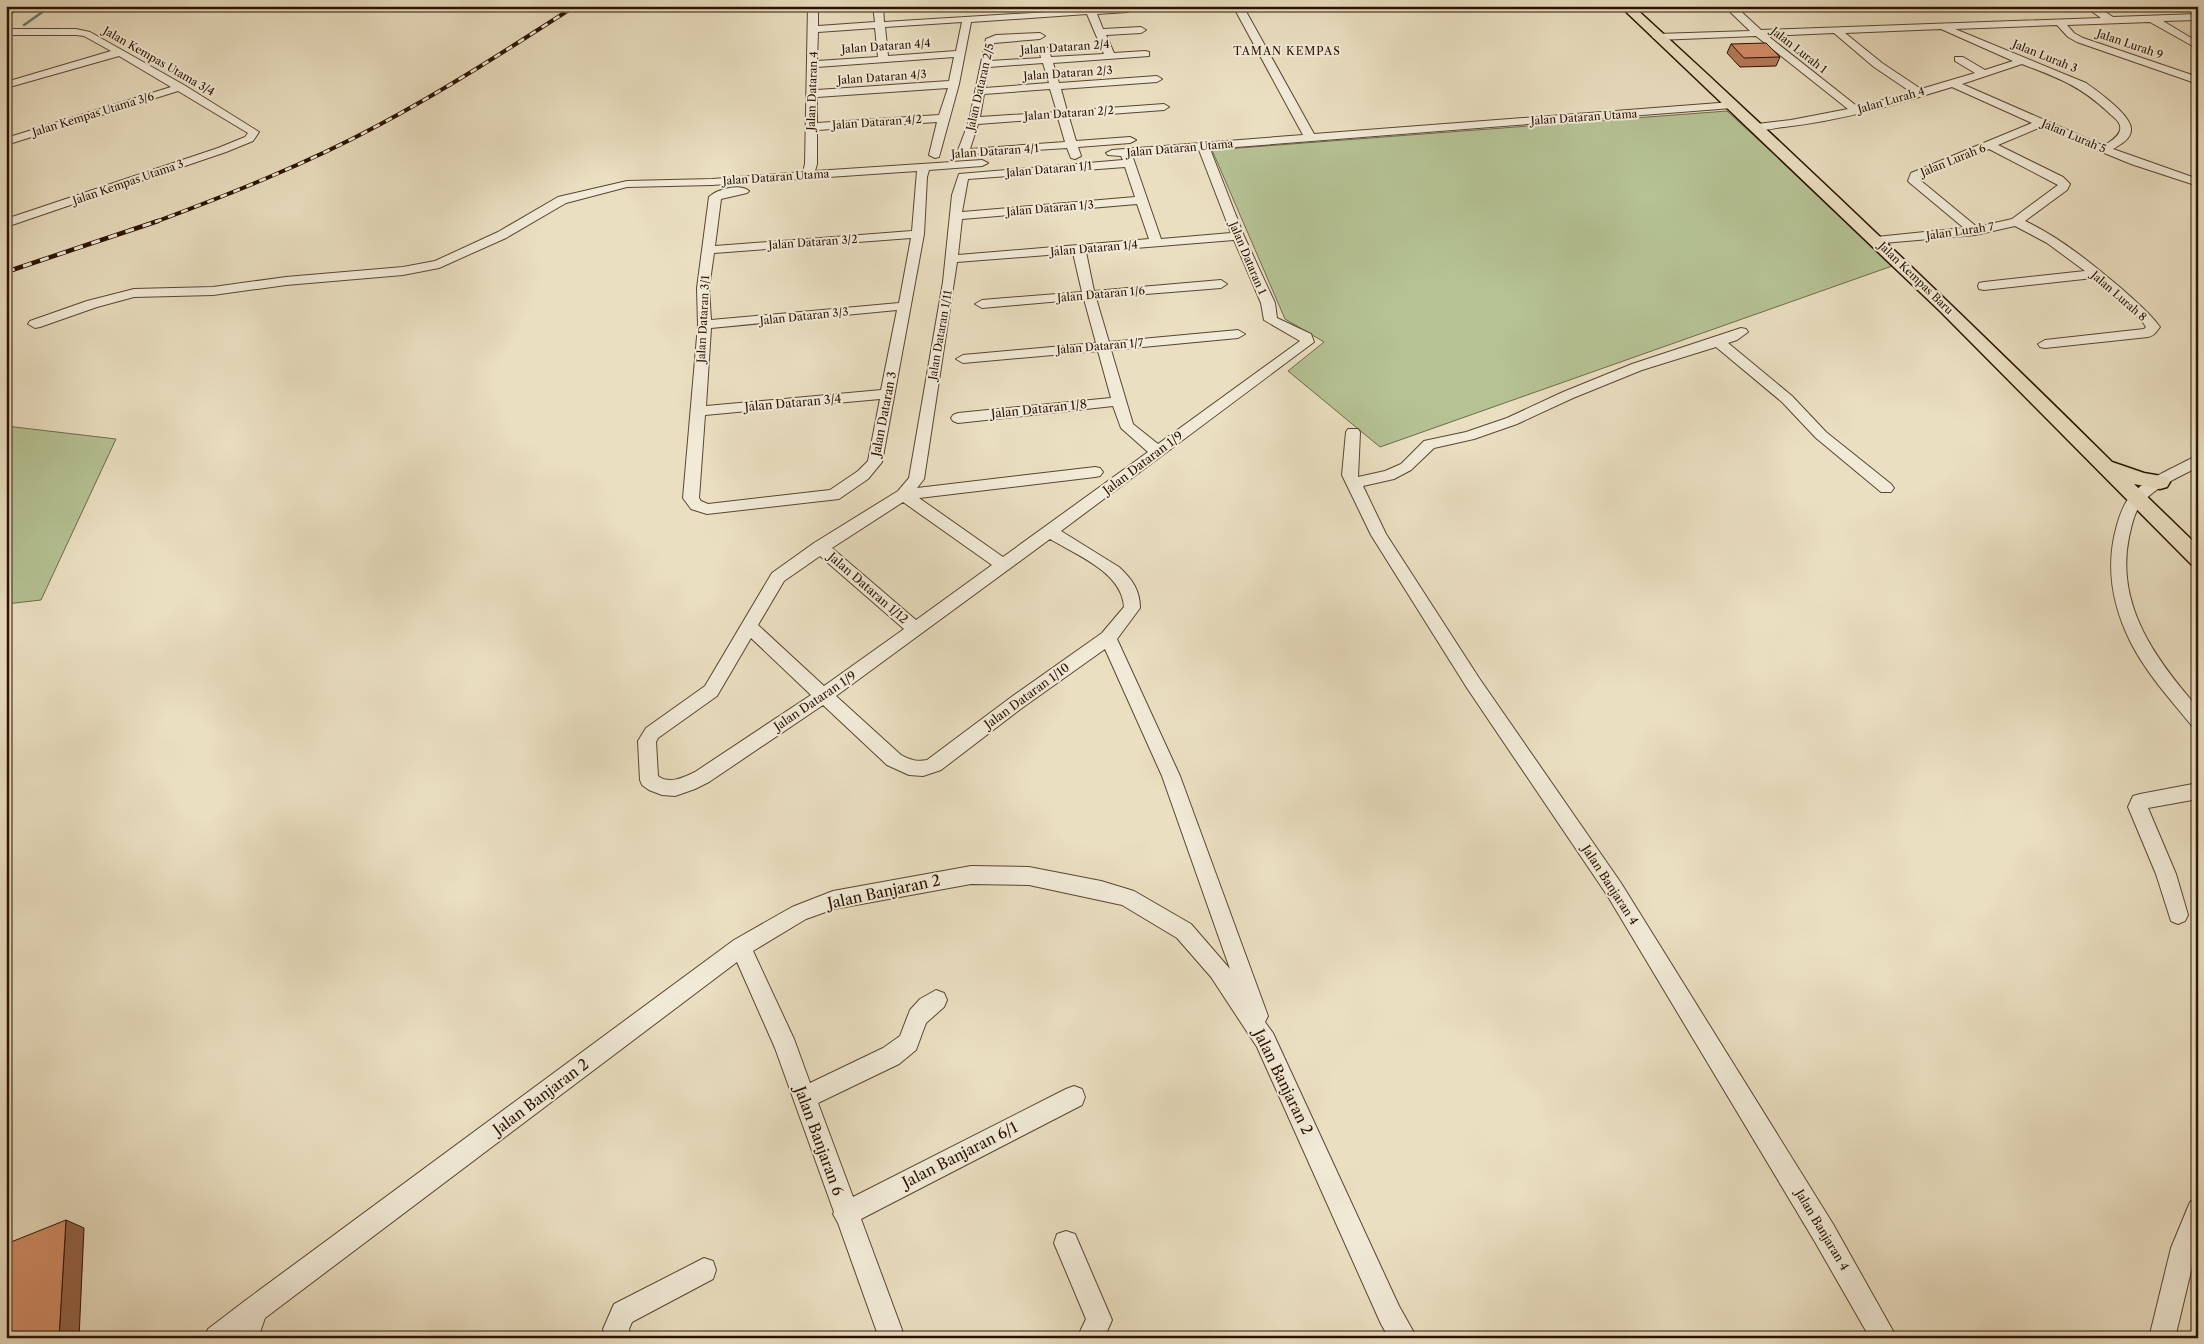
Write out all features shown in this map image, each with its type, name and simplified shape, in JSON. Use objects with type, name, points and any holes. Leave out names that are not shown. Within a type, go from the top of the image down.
[{"type":"main road","name":"Jalan Kempas Baru","points":[[1626,6],[1757,127],[1876,241],[2138,497],[2198,559]]},
{"type":"main road","points":[[2103,463],[2128,475],[2160,482]]},
{"type":"street","points":[[6,14],[17,6]]},
{"type":"street","name":"Jalan Dataran 4","points":[[810,169],[813,6]]},
{"type":"street","points":[[878,6],[883,59]]},
{"type":"street","points":[[1238,6],[1310,137]]},
{"type":"street","points":[[1626,6],[1632,6]]},
{"type":"street","name":"Jalan Lurah 1","points":[[1729,6],[1758,33],[1856,110]]},
{"type":"street","points":[[2090,6],[2111,20]]},
{"type":"street","points":[[814,30],[1127,9]]},
{"type":"street","points":[[1091,12],[1110,56]]},
{"type":"street","points":[[1036,16],[1073,151]]},
{"type":"street","points":[[1658,37],[2198,17]]},
{"type":"street","points":[[2152,19],[2198,46]]},
{"type":"street","points":[[935,155],[943,118],[954,84],[967,20]]},
{"type":"street","name":"Jalan Lurah 9","points":[[2060,22],[2071,35],[2080,40],[2198,81]]},
{"type":"street","name":"Jalan Lurah 3","points":[[1940,26],[2022,61],[2069,78],[2096,95],[2124,121],[2126,130],[2122,138],[2106,150]]},
{"type":"street","points":[[1100,32],[1141,30]]},
{"type":"street","points":[[1836,30],[1884,69],[1918,92]]},
{"type":"street","name":"Jalan Kempas Utama 3/4","points":[[6,32],[82,33],[120,52],[254,132],[249,139]]},
{"type":"street","name":"Jalan Dataran 2/5","points":[[963,153],[974,121],[981,91],[989,41],[992,39],[1040,36]]},
{"type":"street","points":[[6,85],[120,52]]},
{"type":"street","name":"Jalan Dataran 4/4","points":[[812,64],[961,54]]},
{"type":"street","name":"Jalan Dataran 2/4","points":[[986,64],[1145,54]]},
{"type":"street","points":[[1959,59],[1983,73]]},
{"type":"street","name":"Jalan Lurah 4","points":[[1757,127],[1803,123],[1856,110],[2022,61]]},
{"type":"street","name":"Jalan Dataran 2/3","points":[[981,91],[1157,80]]},
{"type":"street","name":"Jalan Lurah 5","points":[[1952,83],[2106,150],[2153,169],[2198,183]]},
{"type":"street","name":"Jalan Dataran 4/3","points":[[812,94],[954,84]]},
{"type":"street","name":"Jalan Kempas Utama 3/6","points":[[6,142],[180,87]]},
{"type":"street","name":"Jalan Dataran Utama","points":[[35,324],[92,304],[134,294],[213,291],[286,281],[403,271],[439,264],[502,235],[562,200],[627,184],[712,182],[810,169],[923,172],[1073,151],[1128,158],[1202,146],[1732,105]]},
{"type":"street","name":"Jalan Dataran 2/2","points":[[974,121],[1164,107]]},
{"type":"street","name":"Jalan Dataran 4/2","points":[[810,127],[943,118]]},
{"type":"street","name":"Jalan Lurah 6","points":[[1975,231],[1913,178],[1915,175],[2042,123]]},
{"type":"street","name":"Jalan Dataran 4/1","points":[[810,169],[963,153],[1073,151],[1178,136]]},
{"type":"street","name":"Jalan Kempas Utama 3","points":[[6,223],[249,139]]},
{"type":"street","name":"Jalan Lurah 7","points":[[1876,241],[1975,231],[2016,222],[2063,188],[2064,184],[2059,179],[1990,144]]},
{"type":"street","name":"Jalan Dataran 1","points":[[1202,146],[1238,236],[1268,303],[1270,320],[1306,337],[1306,342],[1298,349]]},
{"type":"street","points":[[1128,158],[1156,243]]},
{"type":"street","name":"Jalan Dataran 1/1","points":[[968,176],[1128,158]]},
{"type":"street","name":"Jalan Dataran 3/1","points":[[691,498],[705,325],[703,288],[715,197],[724,192],[923,172]]},
{"type":"street","name":"Jalan Dataran 3","points":[[691,498],[696,505],[707,510],[834,495],[864,475],[874,462],[918,234],[923,172]]},
{"type":"street","name":"Jalan Dataran 1/11","points":[[903,495],[916,479],[962,178],[963,176],[968,176]]},
{"type":"street","name":"Jalan Dataran 1/3","points":[[957,216],[1142,200]]},
{"type":"street","name":"Jalan Lurah 8","points":[[2016,222],[2035,229],[2052,240],[2147,318],[2153,327],[2148,333],[2045,344]]},
{"type":"street","name":"Jalan Dataran 3/2","points":[[708,250],[918,234]]},
{"type":"street","name":"Jalan Dataran 1/4","points":[[951,258],[1078,250],[1238,236]]},
{"type":"street","points":[[1078,250],[1126,425],[1131,432],[1156,452]]},
{"type":"street","points":[[1984,286],[2094,274]]},
{"type":"street","name":"Jalan Dataran 1/6","points":[[982,304],[1221,284]]},
{"type":"street","name":"Jalan Dataran 3/3","points":[[705,325],[903,306]]},
{"type":"street","points":[[1354,483],[1389,475],[1406,467],[1429,444],[1469,436],[1512,421],[1556,400],[1628,370],[1741,332]]},
{"type":"street","name":"Jalan Dataran 1/7","points":[[963,359],[1238,334]]},
{"type":"street","points":[[1716,340],[1787,399],[1821,435],[1886,488]]},
{"type":"street","name":"Jalan Dataran 1/9","points":[[903,495],[820,547],[778,577],[712,691],[652,733],[647,741],[649,780],[656,787],[666,789],[684,787],[823,696],[1051,532],[1156,452],[1298,349]]},
{"type":"street","name":"Jalan Dataran 3/4","points":[[698,411],[888,394]]},
{"type":"street","name":"Jalan Dataran 1/8","points":[[958,418],[1120,401]]},
{"type":"street","name":"Jalan Banjaran 4","points":[[1353,432],[1350,475],[1379,535],[1432,616],[1473,684],[1614,888],[1818,1224],[1884,1338]]},
{"type":"street","points":[[2198,461],[2160,482],[2138,497],[2126,518],[2117,557],[2120,594],[2135,633],[2161,676],[2198,721]]},
{"type":"street","points":[[903,495],[1096,472]]},
{"type":"street","points":[[903,495],[1004,565]]},
{"type":"street","name":"Jalan Dataran 1/10","points":[[823,696],[894,760],[910,768],[923,770],[934,765],[1016,702],[1108,638],[1126,618],[1132,608],[1131,596],[1126,585],[1117,574],[1051,532]]},
{"type":"street","name":"Jalan Dataran 1/12","points":[[820,547],[916,629]]},
{"type":"street","points":[[748,626],[823,696]]},
{"type":"street","points":[[1108,638],[1171,776],[1265,1040]]},
{"type":"street","points":[[2178,915],[2166,874],[2138,807],[2140,802],[2198,791]]},
{"type":"street","name":"Jalan Banjaran 2","points":[[217,1338],[741,948],[799,912],[833,900],[869,892],[971,875],[1029,876],[1101,890],[1127,897],[1184,931],[1218,970],[1265,1040],[1390,1315],[1404,1338]]},
{"type":"street","name":"Jalan Banjaran 6","points":[[741,948],[786,1047],[845,1214],[892,1338]]},
{"type":"street","points":[[804,1098],[900,1050],[908,1043],[918,1017],[936,1000]]},
{"type":"street","name":"Jalan Banjaran 6/1","points":[[845,1214],[1074,1097]]},
{"type":"street","points":[[2162,1338],[2183,1248],[2198,1210]]},
{"type":"street","points":[[1066,1243],[1099,1320],[1090,1338]]},
{"type":"street","points":[[618,1338],[616,1329],[623,1313],[704,1270]]},
{"type":"street","points":[[245,1338],[255,1309]]},
{"type":"green space","points":[[1727,111],[1895,265],[1380,447],[1288,371],[1324,342],[1285,319],[1212,150]]},
{"type":"green space","points":[[6,426],[116,439],[41,600],[6,604]]},
{"type":"building","points":[[1766,43],[1780,57],[1744,58],[1731,44]]},
{"type":"building","points":[[66,1220],[59,1338],[6,1338],[6,1244]]},
{"type":"waterway","points":[[24,25],[51,6]]},
{"type":"railway","points":[[155,222],[268,178],[350,140],[452,83],[575,6]]},
{"type":"railway","points":[[6,272],[158,221]]},
{"type":"district","name":"TAMAN KEMPAS","points":[[1287,51]]}]
